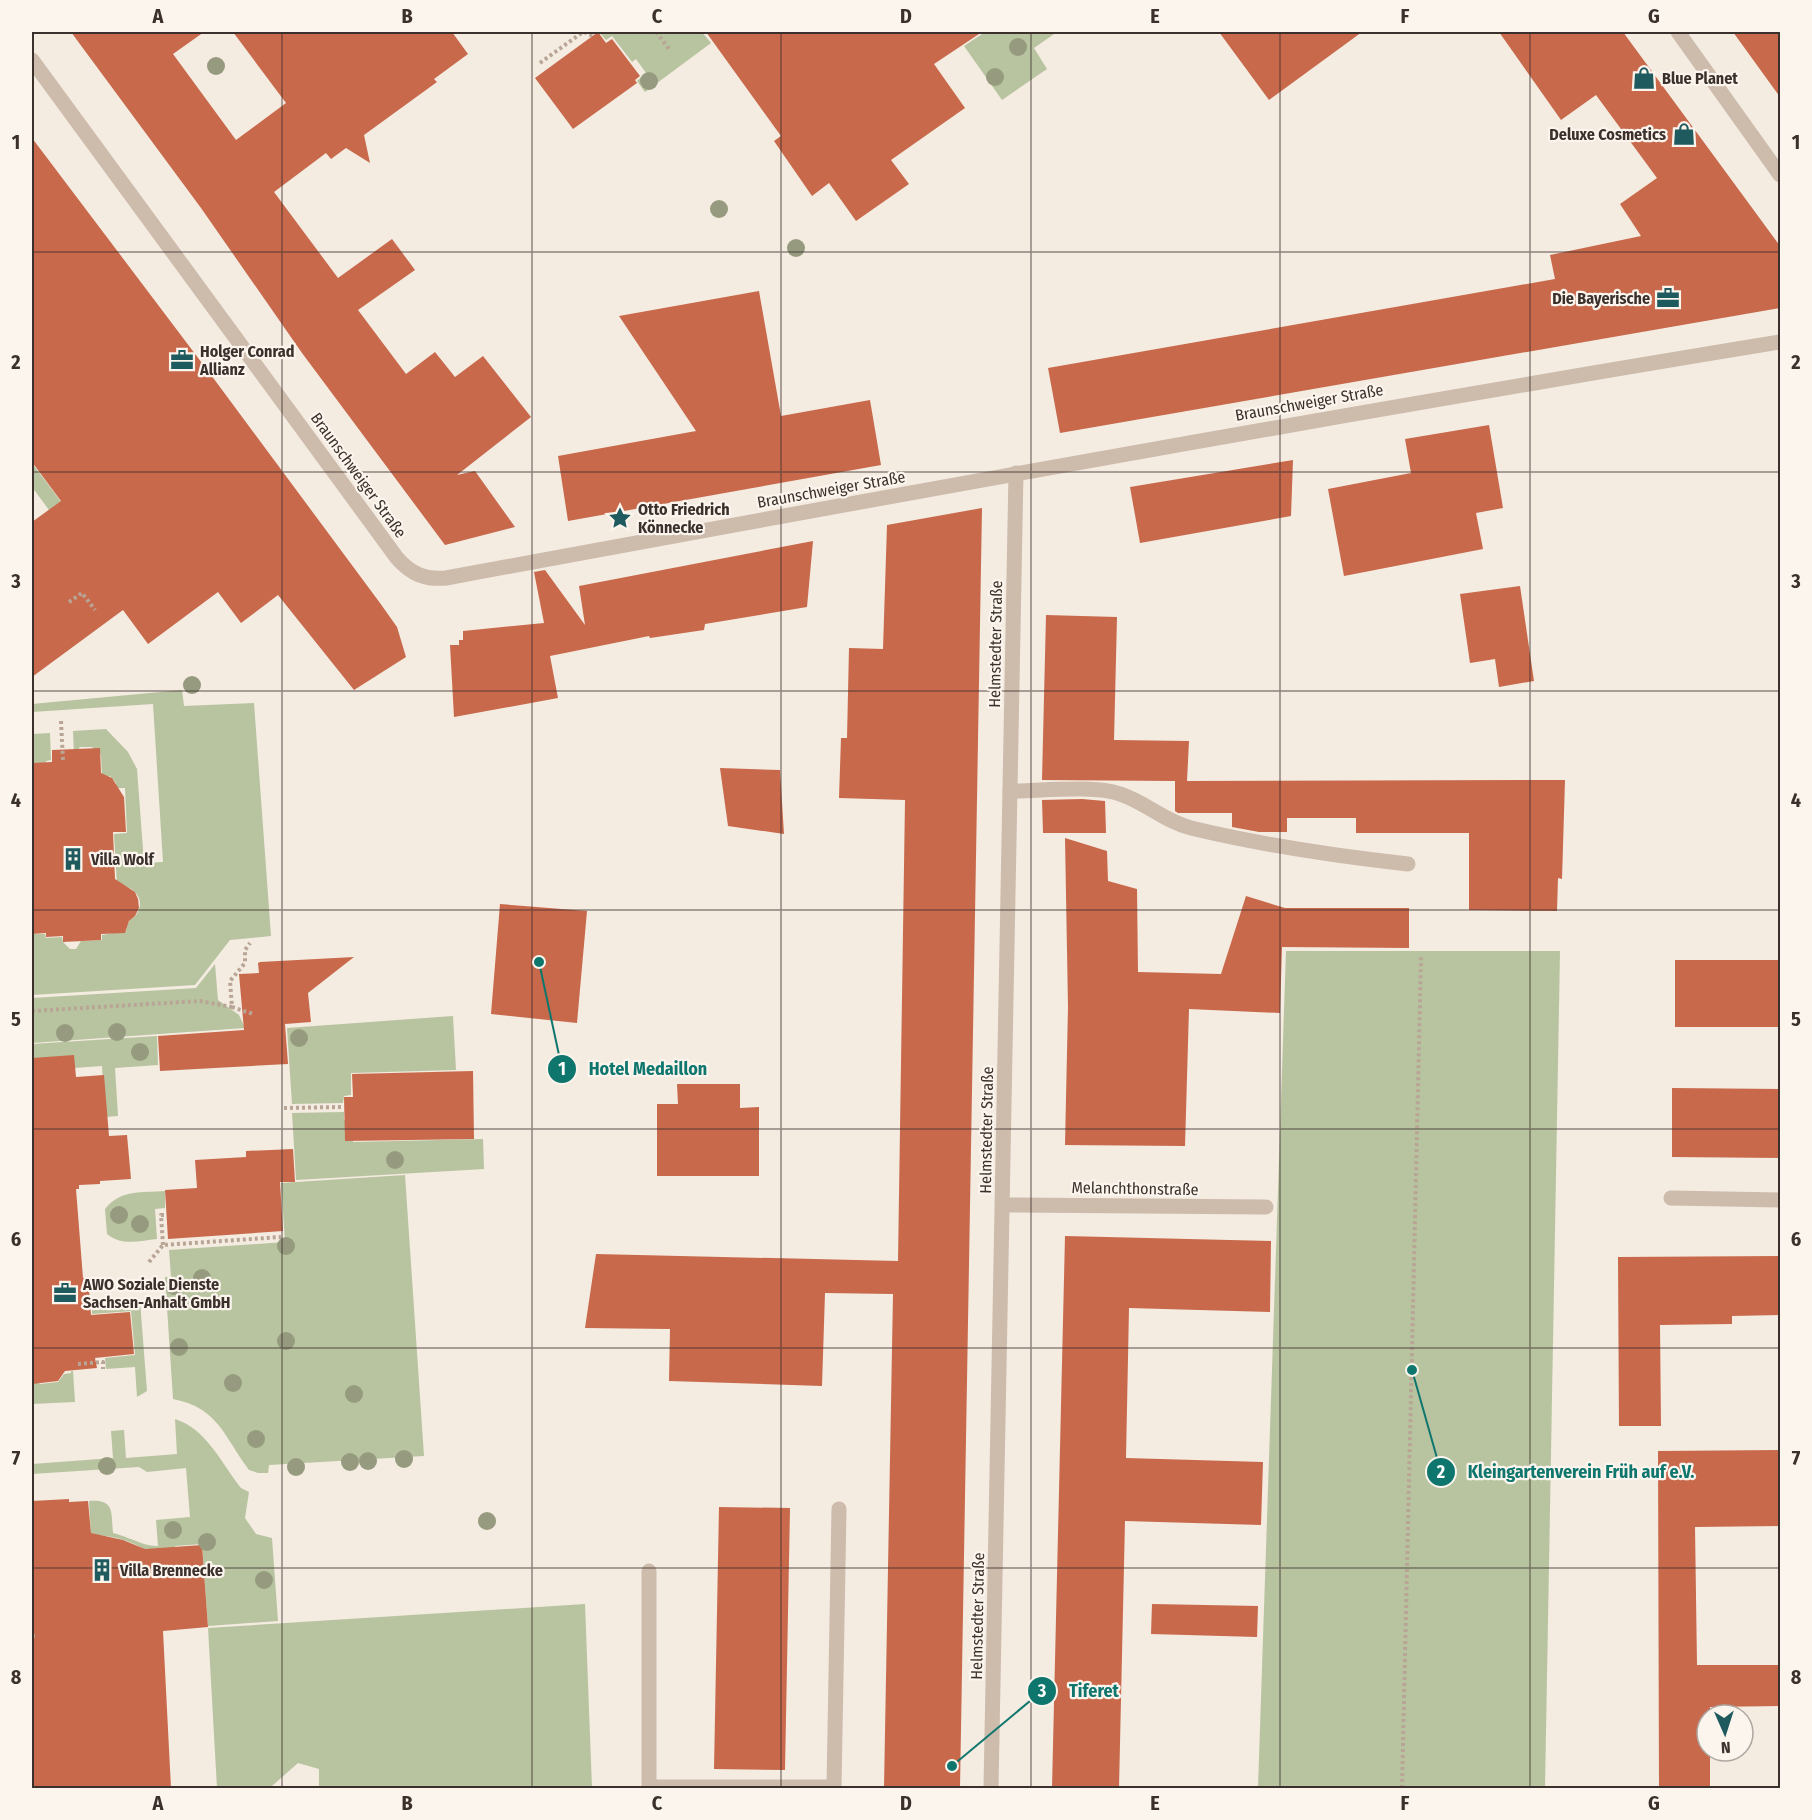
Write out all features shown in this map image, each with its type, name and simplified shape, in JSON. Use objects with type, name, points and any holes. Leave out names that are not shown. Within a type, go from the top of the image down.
[{"type":"street","points":[[1678,32],[1780,175]]},
{"type":"street","name":"Braunschweiger Straße","points":[[32,60],[397,558],[415,574],[423,577],[446,578],[1420,401],[1780,342]]},
{"type":"street","name":"Helmstedter Straße","points":[[991,1788],[1016,473]]},
{"type":"street","points":[[1010,791],[1103,790],[1121,794],[1185,826],[1233,838],[1347,857],[1408,864]]},
{"type":"street","points":[[1671,1198],[1780,1200]]},
{"type":"street","name":"Melanchthonstraße","points":[[1003,1205],[1266,1207]]},
{"type":"street","points":[[649,1571],[648,1787],[834,1787],[839,1509]]},
{"type":"path","points":[[540,63],[584,32],[592,36]]},
{"type":"path","points":[[656,32],[669,49]]},
{"type":"path","points":[[69,602],[82,593],[94,610]]},
{"type":"path","points":[[61,721],[63,761]]},
{"type":"path","points":[[232,1006],[230,981],[245,963],[245,950],[250,943]]},
{"type":"path","points":[[1402,1788],[1421,957]]},
{"type":"path","points":[[32,1011],[200,1001],[232,1006],[253,1014]]},
{"type":"path","points":[[284,1108],[341,1107]]},
{"type":"path","points":[[149,1262],[163,1245],[161,1215],[165,1215]]},
{"type":"path","points":[[163,1245],[281,1237]]},
{"type":"path","points":[[78,1364],[103,1362],[103,1369]]},
{"type":"path","points":[[32,1636],[38,1635]]},
{"type":"green space","points":[[599,32],[702,32],[711,43],[645,92],[637,81],[646,73],[636,59],[632,62],[612,36],[606,40]]},
{"type":"green space","points":[[985,32],[1057,32],[1034,48],[1047,69],[1002,100],[964,46]]},
{"type":"green space","points":[[32,463],[95,547],[83,556],[32,487]]},
{"type":"green space","points":[[182,690],[184,706],[254,703],[271,936],[230,940],[195,985],[32,995],[32,934],[45,934],[46,938],[62,937],[63,942],[70,949],[76,949],[81,941],[102,940],[102,935],[126,931],[140,904],[137,894],[129,888],[117,885],[114,834],[127,833],[125,788],[115,788],[116,783],[110,776],[102,777],[101,755],[92,747],[80,747],[74,754],[73,731],[106,729],[128,752],[137,769],[144,863],[163,862],[153,704],[32,712],[32,704]]},
{"type":"green space","points":[[50,733],[51,760],[46,761],[46,767],[34,765],[32,767],[32,734]]},
{"type":"green space","points":[[1286,951],[1560,951],[1545,1788],[1258,1788]]},
{"type":"green space","points":[[215,964],[218,1000],[239,1015],[245,1028],[32,1043],[32,998],[196,988]]},
{"type":"green space","points":[[453,1016],[456,1070],[351,1073],[351,1095],[344,1096],[343,1103],[292,1104],[287,1028]]},
{"type":"green space","points":[[157,1036],[158,1065],[115,1068],[118,1116],[105,1117],[102,1066],[74,1068],[73,1056],[32,1059],[32,1044]]},
{"type":"green space","points":[[344,1112],[344,1120],[353,1120],[353,1142],[483,1139],[484,1169],[296,1180],[292,1113]]},
{"type":"green space","points":[[405,1175],[424,1456],[269,1465],[268,1473],[249,1470],[211,1417],[201,1409],[173,1399],[165,1277],[171,1277],[169,1250],[285,1242],[281,1183]]},
{"type":"green space","points":[[165,1191],[165,1208],[155,1209],[157,1239],[124,1241],[107,1234],[105,1209],[111,1203],[132,1193]]},
{"type":"green space","points":[[130,1298],[140,1301],[147,1391],[137,1397],[135,1367],[106,1369],[105,1358],[135,1355],[131,1311],[92,1314],[92,1301]]},
{"type":"green space","points":[[73,1371],[75,1402],[32,1404],[32,1376],[40,1384],[58,1382],[64,1374],[71,1373]]},
{"type":"green space","points":[[175,1419],[196,1430],[241,1488],[249,1492],[245,1518],[256,1534],[272,1538],[278,1621],[208,1626],[202,1544],[175,1546],[177,1575],[149,1552],[128,1541],[91,1535],[89,1501],[97,1501],[103,1502],[110,1508],[113,1533],[147,1545],[158,1546],[156,1520],[190,1517],[186,1468],[147,1472],[139,1467],[32,1474],[32,1464],[113,1458],[111,1431],[124,1430],[126,1458],[177,1454]]},
{"type":"green space","points":[[585,1604],[592,1788],[319,1788],[319,1769],[298,1763],[271,1788],[217,1788],[208,1628]]},
{"type":"building","points":[[71,32],[204,32],[173,54],[236,140],[286,103],[233,32],[452,32],[468,54],[434,79],[437,82],[364,135],[370,163],[346,148],[331,159],[326,153],[274,192],[338,278],[392,239],[415,270],[358,310],[406,374],[435,352],[455,377],[483,356],[531,417],[457,475],[475,471],[515,527],[445,545],[302,353],[201,208]]},
{"type":"building","points":[[598,32],[606,43],[612,39],[640,76],[635,80],[637,83],[573,129],[535,78]]},
{"type":"building","points":[[706,32],[982,32],[934,64],[965,108],[891,160],[909,184],[856,221],[829,183],[812,196],[774,141],[781,136]]},
{"type":"building","points":[[1219,32],[1362,32],[1269,100]]},
{"type":"building","points":[[1499,32],[1623,32],[1780,246],[1780,308],[1060,433],[1048,368],[1555,279],[1550,255],[1641,236],[1620,204],[1657,178],[1596,95],[1561,120]]},
{"type":"building","points":[[1733,32],[1780,32],[1780,97]]},
{"type":"building","points":[[32,138],[380,603],[397,627],[406,657],[354,690],[278,595],[241,623],[218,592],[148,644],[123,610],[32,677],[32,522],[61,501],[32,462]]},
{"type":"building","points":[[759,291],[781,416],[870,400],[881,465],[568,521],[558,456],[696,431],[619,316]]},
{"type":"building","points":[[1489,425],[1503,508],[1476,513],[1483,549],[1344,576],[1328,489],[1411,473],[1405,439]]},
{"type":"building","points":[[1293,460],[1291,516],[1140,543],[1130,487]]},
{"type":"building","points":[[982,508],[960,1788],[884,1788],[893,1294],[825,1293],[822,1386],[669,1381],[670,1329],[585,1328],[596,1254],[898,1261],[905,800],[839,798],[841,738],[847,738],[849,648],[883,649],[887,525]]},
{"type":"building","points":[[813,541],[807,607],[705,624],[704,630],[650,638],[649,636],[550,656],[558,698],[454,717],[450,645],[459,645],[459,640],[463,640],[463,631],[544,623],[534,572],[545,570],[585,625],[579,586]]},
{"type":"building","points":[[1520,586],[1534,681],[1499,687],[1495,659],[1470,663],[1460,594]]},
{"type":"building","points":[[1046,615],[1117,617],[1114,740],[1189,741],[1187,781],[1565,780],[1562,879],[1558,878],[1557,911],[1469,910],[1469,833],[1356,833],[1356,818],[1287,818],[1287,832],[1259,832],[1232,827],[1232,813],[1178,813],[1175,811],[1175,781],[1042,780]]},
{"type":"building","name":"Villa Wolf","points":[[100,748],[101,773],[112,778],[124,797],[126,832],[113,832],[115,879],[135,892],[139,908],[129,921],[125,933],[101,934],[101,940],[63,942],[63,936],[46,937],[46,933],[32,934],[32,763],[52,762],[52,750]]},
{"type":"building","points":[[720,768],[780,770],[784,834],[728,826]]},
{"type":"building","points":[[1042,800],[1105,801],[1106,833],[1043,833]]},
{"type":"building","points":[[1065,838],[1107,851],[1108,881],[1137,889],[1138,972],[1221,974],[1246,896],[1285,908],[1409,908],[1409,948],[1282,947],[1280,1013],[1189,1009],[1185,1146],[1065,1145],[1068,1007]]},
{"type":"building","points":[[500,904],[587,911],[577,1023],[491,1014]]},
{"type":"building","points":[[354,957],[308,993],[311,1022],[285,1024],[288,1064],[160,1071],[158,1036],[244,1030],[239,974],[259,973],[258,963],[260,962]]},
{"type":"building","points":[[1675,960],[1780,960],[1780,1027],[1675,1027]]},
{"type":"building","points":[[74,1055],[76,1077],[104,1075],[109,1136],[127,1135],[131,1179],[100,1181],[100,1184],[79,1185],[79,1189],[76,1189],[83,1278],[88,1277],[91,1315],[130,1312],[134,1354],[95,1358],[97,1368],[65,1371],[58,1381],[32,1384],[32,1058]]},
{"type":"building","points":[[473,1071],[474,1139],[345,1141],[344,1097],[353,1097],[352,1074]]},
{"type":"building","points":[[677,1084],[740,1084],[740,1108],[759,1107],[759,1176],[657,1176],[657,1104],[678,1104]]},
{"type":"building","points":[[1672,1088],[1780,1089],[1780,1158],[1672,1157]]},
{"type":"building","points":[[293,1149],[295,1182],[280,1182],[283,1231],[168,1239],[165,1190],[197,1188],[195,1160],[246,1157],[246,1151]]},
{"type":"building","points":[[1065,1236],[1271,1241],[1270,1312],[1129,1308],[1126,1458],[1263,1462],[1261,1525],[1125,1521],[1119,1788],[1052,1788]]},
{"type":"building","points":[[1780,1256],[1780,1315],[1732,1316],[1732,1324],[1660,1325],[1661,1426],[1619,1426],[1618,1257]]},
{"type":"building","points":[[1780,1450],[1780,1526],[1695,1527],[1697,1665],[1780,1665],[1780,1706],[1755,1706],[1755,1703],[1695,1703],[1695,1763],[1710,1763],[1710,1788],[1659,1788],[1658,1451]]},
{"type":"building","points":[[69,1499],[69,1502],[88,1501],[91,1533],[123,1540],[145,1549],[202,1545],[208,1627],[163,1631],[171,1788],[32,1788],[32,1501]]},
{"type":"building","points":[[719,1507],[790,1508],[785,1770],[714,1769]]},
{"type":"building","points":[[1152,1604],[1258,1606],[1257,1637],[1151,1634]]},
{"type":"place","name":"Blue Planet","points":[[1644,78]]},
{"type":"place","name":"Deluxe Cosmetics","points":[[1684,134]]},
{"type":"place","name":"Die Bayerische","points":[[1668,298]]},
{"type":"place","name":"Holger Conrad Allianz","points":[[182,360]]},
{"type":"place","name":"Otto Friedrich Könnecke","points":[[620,518]]},
{"type":"place","name":"Villa Wolf","points":[[73,859]]},
{"type":"place","name":"Hotel Medaillon","points":[[539,962]]},
{"type":"place","name":"AWO Soziale Dienste Sachsen-Anhalt GmbH","points":[[65,1293]]},
{"type":"place","name":"Kleingartenverein Früh auf e.V.","points":[[1412,1370]]},
{"type":"place","name":"Villa Brennecke","points":[[102,1570]]},
{"type":"place","name":"Tiferet","points":[[952,1766]]}]
